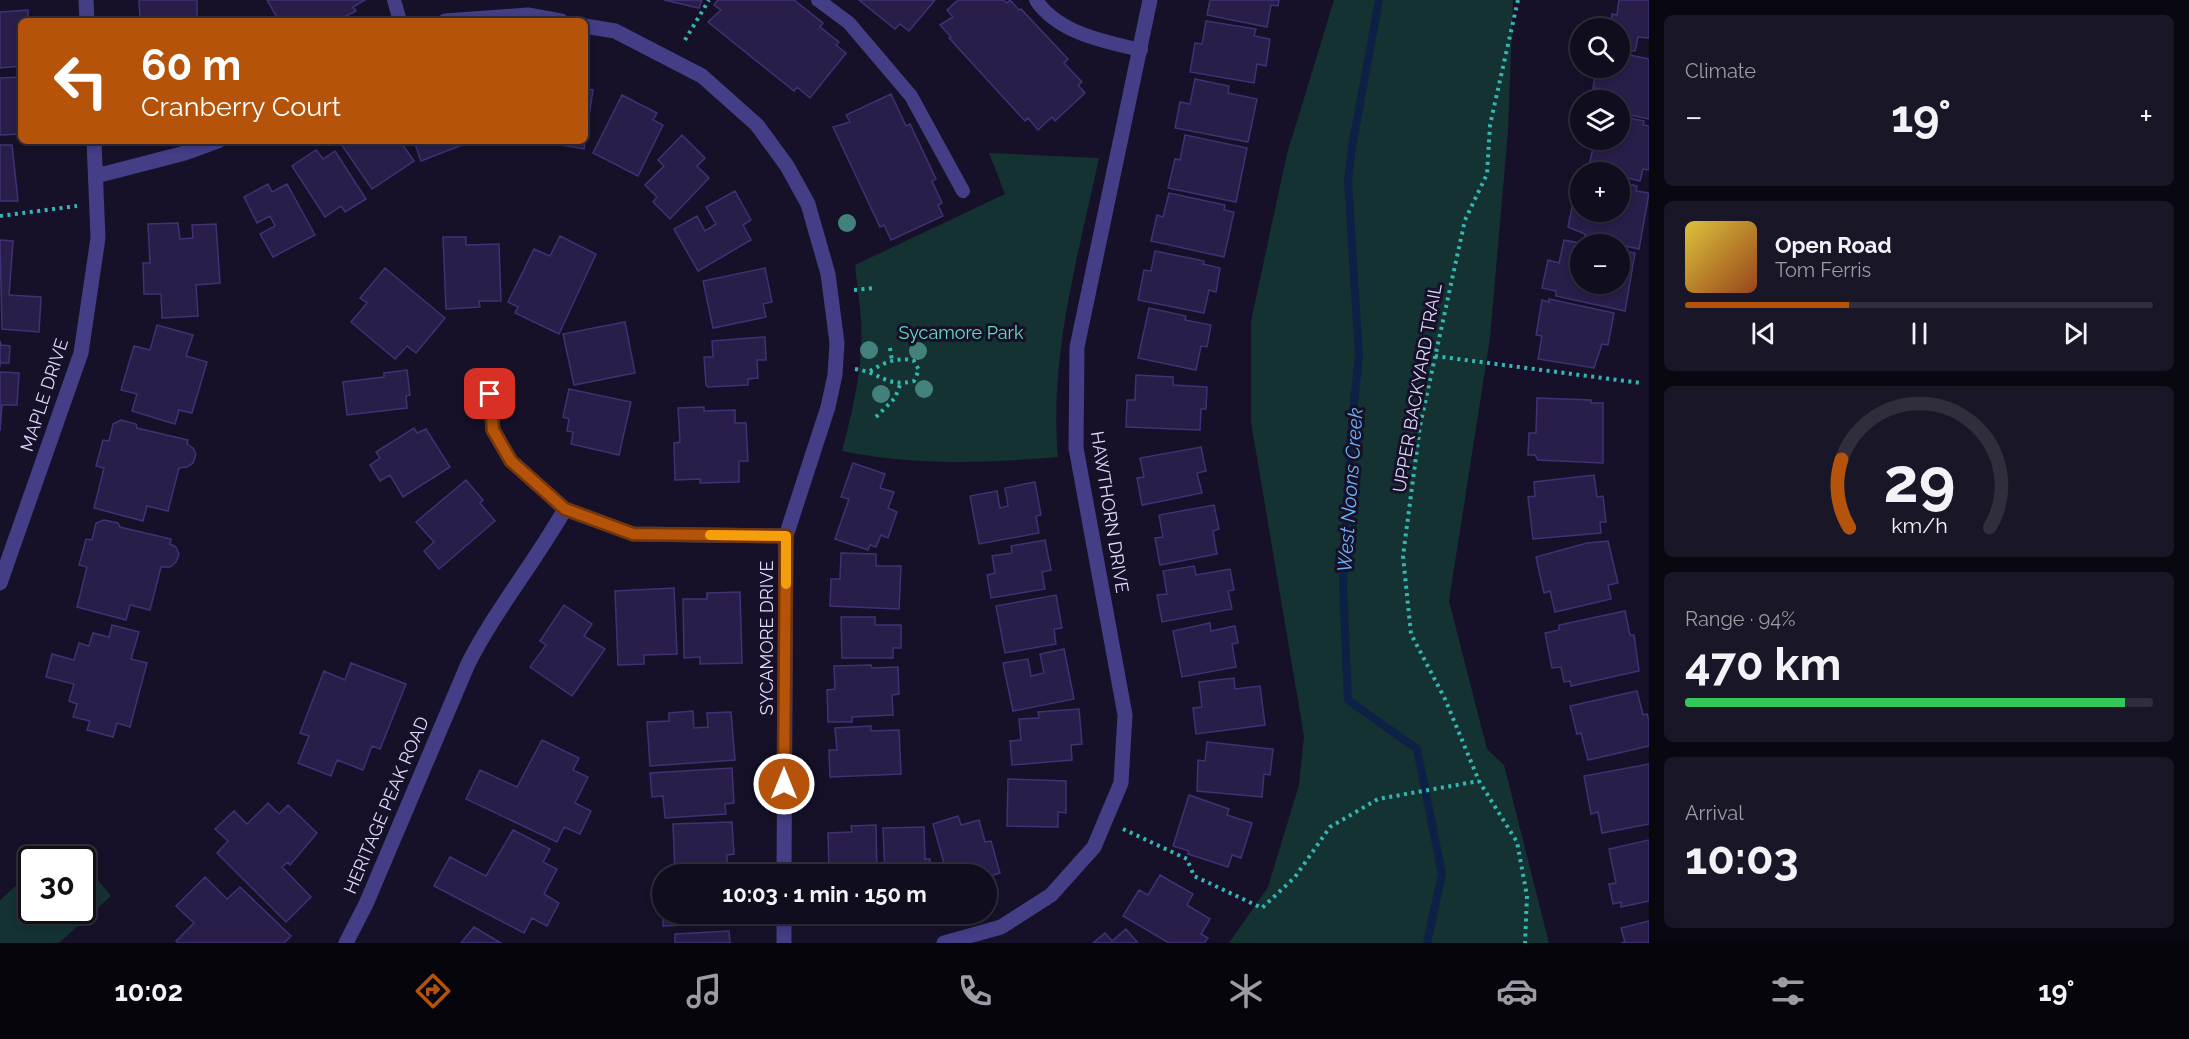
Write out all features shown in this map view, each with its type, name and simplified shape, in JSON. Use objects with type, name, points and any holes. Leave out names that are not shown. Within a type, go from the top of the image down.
[{"type":"street","points":[[86,0],[87,18]]},
{"type":"street","name":"HAWTHORN DRIVE","points":[[944,943],[1001,927],[1051,895],[1094,847],[1121,783],[1125,715],[1076,448],[1077,347],[1150,0]]},
{"type":"street","points":[[486,18],[528,15],[544,18]]},
{"type":"street","name":"SYCAMORE DRIVE","points":[[588,26],[615,31],[702,76],[757,125],[788,166],[808,204],[828,274],[834,310],[836,354],[828,407],[786,536],[784,864]]},
{"type":"street","name":"MAPLE DRIVE","points":[[0,583],[81,352],[98,238],[94,144]]},
{"type":"street","points":[[96,176],[185,153],[210,144]]},
{"type":"street","points":[[489,376],[493,430],[511,461],[565,509],[633,534],[786,536]]},
{"type":"street","name":"HERITAGE PEAK ROAD","points":[[346,943],[460,682],[487,627],[541,552],[565,509]]},
{"type":"street","points":[[784,924],[784,943]]},
{"type":"lane","points":[[394,0],[399,18]]},
{"type":"lane","points":[[818,0],[849,23],[911,96],[963,191]]},
{"type":"lane","points":[[1036,0],[1063,24],[1088,37],[1140,50]]},
{"type":"path","points":[[685,40],[709,0]]},
{"type":"path","name":"UPPER BACKYARD TRAIL","points":[[1518,0],[1490,125],[1487,174],[1465,220],[1420,426],[1403,556],[1411,634],[1444,699],[1479,781],[1517,842],[1527,896],[1526,943]]},
{"type":"path","points":[[0,216],[38,213],[97,203]]},
{"type":"path","points":[[854,290],[874,288]]},
{"type":"path","points":[[890,348],[892,361]]},
{"type":"path","points":[[1436,356],[1641,383]]},
{"type":"path","points":[[855,369],[870,371],[888,382],[900,385],[914,381],[918,377],[919,365],[907,359],[892,361],[870,371]]},
{"type":"path","points":[[876,417],[895,398],[900,385]]},
{"type":"path","points":[[1104,820],[1187,859],[1194,876],[1262,908],[1295,877],[1330,827],[1378,799],[1479,781]]},
{"type":"green space","points":[[1334,0],[1513,0],[1508,131],[1490,338],[1449,601],[1487,749],[1504,765],[1549,943],[1229,943],[1268,887],[1299,785],[1304,736],[1251,422],[1251,321],[1287,154]]},
{"type":"green space","name":"Sycamore Park","points":[[989,153],[1099,158],[1074,269],[1061,344],[1056,419],[1058,457],[950,462],[896,459],[842,451],[854,403],[861,354],[861,321],[855,265],[1005,194]]},
{"type":"green space","points":[[96,878],[111,896],[96,910]]},
{"type":"green space","points":[[18,884],[18,924],[80,924],[59,943],[0,943],[0,900]]},
{"type":"building","points":[[139,0],[197,0],[197,18],[140,18]]},
{"type":"building","points":[[267,0],[365,0],[353,7],[356,11],[342,18],[277,18]]},
{"type":"building","points":[[664,0],[702,0],[699,8]]},
{"type":"building","points":[[718,0],[794,0],[823,23],[820,27],[839,42],[836,45],[846,53],[810,98],[797,87],[794,91],[708,22],[721,10],[714,5]]},
{"type":"building","points":[[859,0],[935,0],[909,31],[900,24],[895,29]]},
{"type":"building","points":[[958,0],[1003,0],[1007,3],[1010,0],[1068,59],[1064,63],[1082,82],[1078,85],[1085,93],[1055,121],[1052,117],[1038,130],[1028,118],[1025,121],[949,38],[951,37],[940,25],[953,17],[947,10]]},
{"type":"building","points":[[1210,0],[1279,0],[1278,6],[1271,5],[1267,27],[1207,15]]},
{"type":"building","points":[[1619,0],[1649,0],[1649,38],[1638,37],[1635,51],[1630,51],[1630,18],[1611,18],[1612,14],[1617,15]]},
{"type":"building","points":[[28,10],[28,18],[18,18],[18,66],[0,68],[0,12]]},
{"type":"building","points":[[1206,21],[1256,29],[1254,36],[1270,39],[1266,66],[1257,64],[1254,83],[1190,72],[1195,43],[1202,44]]},
{"type":"building","points":[[1630,55],[1649,59],[1649,119],[1630,115],[1630,90],[1593,88],[1595,78],[1630,78]]},
{"type":"building","points":[[18,77],[18,134],[0,135],[0,78]]},
{"type":"building","points":[[1195,79],[1229,86],[1228,93],[1257,99],[1248,142],[1175,128],[1180,102],[1190,104]]},
{"type":"building","points":[[588,89],[593,90],[588,123]]},
{"type":"building","points":[[891,94],[906,126],[910,124],[936,179],[932,181],[942,203],[938,205],[943,216],[891,240],[884,225],[880,227],[833,127],[850,122],[846,115]]},
{"type":"building","points":[[622,95],[657,113],[653,120],[663,125],[638,176],[593,153]]},
{"type":"building","points":[[1630,118],[1644,121],[1643,125],[1649,126],[1649,170],[1643,169],[1640,181],[1630,178],[1630,162],[1590,162],[1593,150],[1630,150]]},
{"type":"building","points":[[682,135],[705,158],[697,166],[709,178],[670,219],[653,202],[657,197],[645,185],[664,166],[658,160]]},
{"type":"building","points":[[1185,135],[1247,148],[1236,202],[1168,188],[1175,159],[1180,160]]},
{"type":"building","points":[[341,144],[402,144],[414,161],[372,189]]},
{"type":"building","points":[[415,144],[464,144],[421,161]]},
{"type":"building","points":[[555,144],[585,144],[584,149]]},
{"type":"building","points":[[0,145],[12,145],[18,201],[0,201]]},
{"type":"building","points":[[316,150],[323,159],[335,151],[366,199],[345,212],[341,206],[325,217],[292,166]]},
{"type":"building","points":[[268,184],[272,192],[287,184],[315,235],[273,257],[260,234],[275,226],[270,216],[257,223],[244,197]]},
{"type":"building","points":[[1630,184],[1637,186],[1636,191],[1649,193],[1639,249],[1630,247],[1630,234],[1585,234],[1568,227],[1570,217],[1570,222],[1630,222]]},
{"type":"building","points":[[735,191],[751,220],[743,225],[751,240],[698,271],[674,229],[697,216],[705,231],[716,224],[706,207]]},
{"type":"building","points":[[1169,193],[1225,205],[1224,210],[1234,212],[1224,257],[1151,241],[1157,215],[1163,217]]},
{"type":"building","points":[[178,223],[180,239],[193,238],[192,225],[216,224],[220,283],[196,285],[198,316],[162,318],[161,294],[144,294],[143,263],[150,263],[148,224]]},
{"type":"building","points":[[560,236],[596,254],[559,334],[515,313],[518,307],[508,302],[534,249],[550,256]]},
{"type":"building","points":[[443,237],[466,237],[466,245],[499,244],[501,301],[479,301],[480,307],[446,309]]},
{"type":"building","points":[[0,240],[13,241],[9,295],[41,297],[39,332],[2,329]]},
{"type":"building","points":[[1564,240],[1570,241],[1570,294],[1628,294],[1625,311],[1556,296],[1556,291],[1542,288],[1548,260],[1559,263]]},
{"type":"building","points":[[1155,251],[1204,261],[1203,264],[1220,268],[1216,292],[1209,290],[1204,313],[1138,300],[1144,270],[1151,271]]},
{"type":"building","points":[[1630,252],[1635,253],[1630,282]]},
{"type":"building","points":[[385,268],[445,318],[416,353],[407,346],[395,359],[351,322],[367,303],[360,298]]},
{"type":"building","points":[[765,268],[772,302],[763,304],[766,317],[713,328],[703,281]]},
{"type":"building","points":[[1549,299],[1614,313],[1608,345],[1602,344],[1594,368],[1538,359],[1542,336],[1536,335],[1542,300],[1549,302]]},
{"type":"building","points":[[1149,308],[1186,316],[1185,320],[1211,325],[1207,347],[1201,346],[1196,370],[1138,358]]},
{"type":"building","points":[[625,322],[635,373],[574,385],[563,334]]},
{"type":"building","points":[[157,325],[193,335],[186,356],[207,362],[192,413],[179,410],[175,424],[132,411],[137,394],[121,390],[134,346],[150,350]]},
{"type":"building","points":[[765,337],[766,360],[757,360],[758,378],[748,379],[748,385],[708,387],[706,385],[704,357],[713,357],[712,341]]},
{"type":"building","points":[[0,341],[1,345],[10,346],[9,363],[0,363]]},
{"type":"building","points":[[407,370],[410,395],[406,396],[407,408],[347,415],[343,382],[384,377],[384,373]]},
{"type":"building","points":[[0,372],[19,373],[17,405],[2,405],[0,431]]},
{"type":"building","points":[[1136,375],[1173,377],[1173,385],[1207,387],[1206,409],[1201,409],[1200,430],[1126,427],[1127,400],[1135,400]]},
{"type":"building","points":[[569,389],[631,402],[619,455],[571,444],[573,432],[567,431],[569,419],[563,417]]},
{"type":"building","points":[[1537,398],[1591,400],[1591,403],[1603,403],[1603,463],[1538,460],[1535,455],[1528,455],[1529,433],[1536,433]]},
{"type":"building","points":[[704,407],[704,411],[735,410],[735,423],[746,423],[748,461],[739,461],[739,482],[700,483],[700,479],[675,480],[674,443],[680,442],[678,408]]},
{"type":"building","points":[[121,420],[136,424],[137,428],[188,440],[187,444],[196,454],[193,463],[179,468],[168,511],[147,506],[143,521],[94,508],[104,468],[96,466],[103,440],[109,441],[113,424]]},
{"type":"building","points":[[414,428],[417,433],[426,429],[450,467],[403,497],[390,475],[380,481],[370,465],[380,458],[376,452]]},
{"type":"building","points":[[1201,447],[1206,471],[1197,473],[1202,493],[1142,505],[1137,478],[1144,477],[1140,458]]},
{"type":"building","points":[[853,463],[885,474],[880,488],[894,492],[888,508],[897,512],[888,538],[881,535],[876,547],[870,545],[868,550],[835,539],[849,499],[841,497]]},
{"type":"building","points":[[1594,475],[1597,497],[1603,496],[1606,522],[1600,522],[1601,533],[1533,539],[1528,497],[1535,496],[1534,482]]},
{"type":"building","points":[[466,480],[483,500],[480,503],[495,521],[439,569],[424,551],[434,542],[416,522]]},
{"type":"building","points":[[1035,482],[1041,515],[1036,516],[1039,533],[979,544],[970,496],[997,491],[1000,508],[1008,506],[1005,488]]},
{"type":"building","points":[[1214,505],[1219,529],[1213,531],[1217,554],[1160,565],[1155,538],[1163,537],[1159,515]]},
{"type":"building","points":[[104,520],[118,523],[120,527],[171,539],[170,544],[176,547],[179,554],[176,562],[170,567],[161,567],[150,610],[130,605],[126,620],[77,607],[87,567],[79,565],[86,539],[92,540],[96,523]]},
{"type":"building","points":[[1045,540],[1051,570],[1042,572],[1045,589],[991,598],[987,575],[995,573],[992,556],[1012,553],[1011,546]]},
{"type":"building","points":[[1608,541],[1618,583],[1608,585],[1611,599],[1555,612],[1550,591],[1544,593],[1536,557],[1587,543]]},
{"type":"building","points":[[841,553],[876,554],[876,566],[901,566],[899,609],[830,606],[831,579],[840,579]]},
{"type":"building","points":[[1194,566],[1196,575],[1230,569],[1234,590],[1228,591],[1232,609],[1162,622],[1157,595],[1167,594],[1163,571]]},
{"type":"building","points":[[674,588],[677,654],[644,655],[644,664],[618,665],[615,591]]},
{"type":"building","points":[[740,592],[742,663],[700,664],[700,657],[684,658],[683,599],[707,599],[707,593]]},
{"type":"building","points":[[1056,595],[1062,628],[1054,629],[1056,644],[1005,653],[996,606]]},
{"type":"building","points":[[564,605],[592,624],[584,636],[605,649],[572,696],[530,667],[546,645],[540,641]]},
{"type":"building","points":[[1625,611],[1630,635],[1634,635],[1639,671],[1571,686],[1570,681],[1564,682],[1561,667],[1552,668],[1545,633],[1559,630],[1559,625]]},
{"type":"building","points":[[841,617],[875,617],[875,625],[901,625],[901,648],[893,648],[893,658],[842,658]]},
{"type":"building","points":[[1210,623],[1211,631],[1235,626],[1238,643],[1232,644],[1236,667],[1182,677],[1173,631]]},
{"type":"building","points":[[112,625],[139,632],[131,659],[147,663],[130,727],[117,723],[113,737],[87,730],[90,721],[73,717],[77,704],[69,701],[74,684],[46,677],[52,654],[74,660],[79,643],[89,646],[93,633],[109,637]]},
{"type":"building","points":[[1064,649],[1074,699],[1013,711],[1003,663],[1028,659],[1031,676],[1044,673],[1040,654]]},
{"type":"building","points":[[351,663],[406,684],[380,749],[372,746],[363,770],[337,760],[331,776],[298,763],[309,736],[300,733],[324,671],[345,680]]},
{"type":"building","points":[[871,665],[872,668],[898,667],[899,694],[892,695],[893,715],[852,717],[852,722],[828,722],[827,690],[835,689],[834,666]]},
{"type":"building","points":[[1234,678],[1235,689],[1260,686],[1265,725],[1196,734],[1193,708],[1202,707],[1199,682]]},
{"type":"building","points":[[1637,691],[1643,715],[1647,714],[1649,721],[1649,746],[1588,760],[1581,733],[1577,734],[1570,706]]},
{"type":"building","points":[[1079,709],[1082,744],[1071,745],[1072,760],[1012,765],[1010,741],[1021,740],[1019,719],[1039,718],[1038,712]]},
{"type":"building","points":[[693,711],[694,728],[708,727],[707,713],[731,712],[735,760],[650,766],[647,722],[669,721],[669,713]]},
{"type":"building","points":[[871,726],[871,731],[899,730],[901,774],[830,777],[829,750],[837,750],[835,728]]},
{"type":"building","points":[[542,740],[579,758],[573,770],[588,777],[575,803],[591,811],[580,834],[564,827],[557,842],[466,799],[480,770],[517,787]]},
{"type":"building","points":[[1207,742],[1273,749],[1270,775],[1264,774],[1262,797],[1197,791],[1198,760],[1205,761]]},
{"type":"building","points":[[1649,764],[1649,824],[1602,833],[1598,812],[1591,814],[1584,776]]},
{"type":"building","points":[[732,768],[734,803],[725,804],[726,814],[665,818],[663,796],[652,797],[650,773]]},
{"type":"building","points":[[1008,779],[1066,781],[1066,813],[1058,812],[1058,827],[1007,826]]},
{"type":"building","points":[[1189,795],[1229,809],[1227,815],[1252,823],[1241,858],[1232,855],[1228,867],[1188,854],[1189,851],[1173,846]]},
{"type":"building","points":[[268,803],[279,814],[288,805],[317,833],[290,865],[288,862],[282,867],[311,897],[286,922],[217,853],[228,841],[215,829],[234,811],[247,824]]},
{"type":"building","points":[[958,816],[961,825],[979,820],[985,842],[991,841],[1000,873],[997,874],[997,864],[944,864],[933,824]]},
{"type":"building","points":[[732,822],[734,854],[727,855],[727,864],[675,864],[673,824]]},
{"type":"building","points":[[876,825],[877,864],[829,864],[828,833],[852,832],[851,826]]},
{"type":"building","points":[[924,827],[925,859],[930,859],[930,864],[885,864],[883,828]]},
{"type":"building","points":[[513,830],[550,849],[543,862],[557,869],[544,894],[559,903],[547,926],[532,918],[524,933],[434,886],[450,857],[486,876]]},
{"type":"building","points":[[1649,840],[1649,901],[1621,907],[1621,902],[1613,904],[1609,884],[1616,883],[1609,849]]},
{"type":"building","points":[[1160,875],[1193,894],[1187,905],[1210,919],[1201,934],[1208,938],[1204,943],[1169,943],[1123,916],[1139,890],[1148,895]]},
{"type":"building","points":[[205,877],[227,899],[240,887],[291,936],[284,943],[178,943],[176,941],[194,923],[176,906]]},
{"type":"building","points":[[1649,921],[1649,943],[1621,943],[1625,942],[1621,928]]},
{"type":"building","points":[[663,924],[705,924],[663,926]]},
{"type":"building","points":[[474,927],[501,943],[461,943]]},
{"type":"building","points":[[1126,929],[1138,943],[1093,943],[1105,933],[1112,941]]},
{"type":"building","points":[[729,931],[730,943],[675,943],[675,934]]},
{"type":"waterway","name":"West Noons Creek","points":[[1379,0],[1348,181],[1359,356],[1351,432],[1343,585],[1348,700],[1417,749],[1442,874],[1427,943]]},
{"type":"slow traffic","points":[[710,535],[786,536],[786,584]]},
{"type":"route","points":[[490,394],[493,430],[511,461],[565,509],[633,534],[786,536],[784,784]]}]
